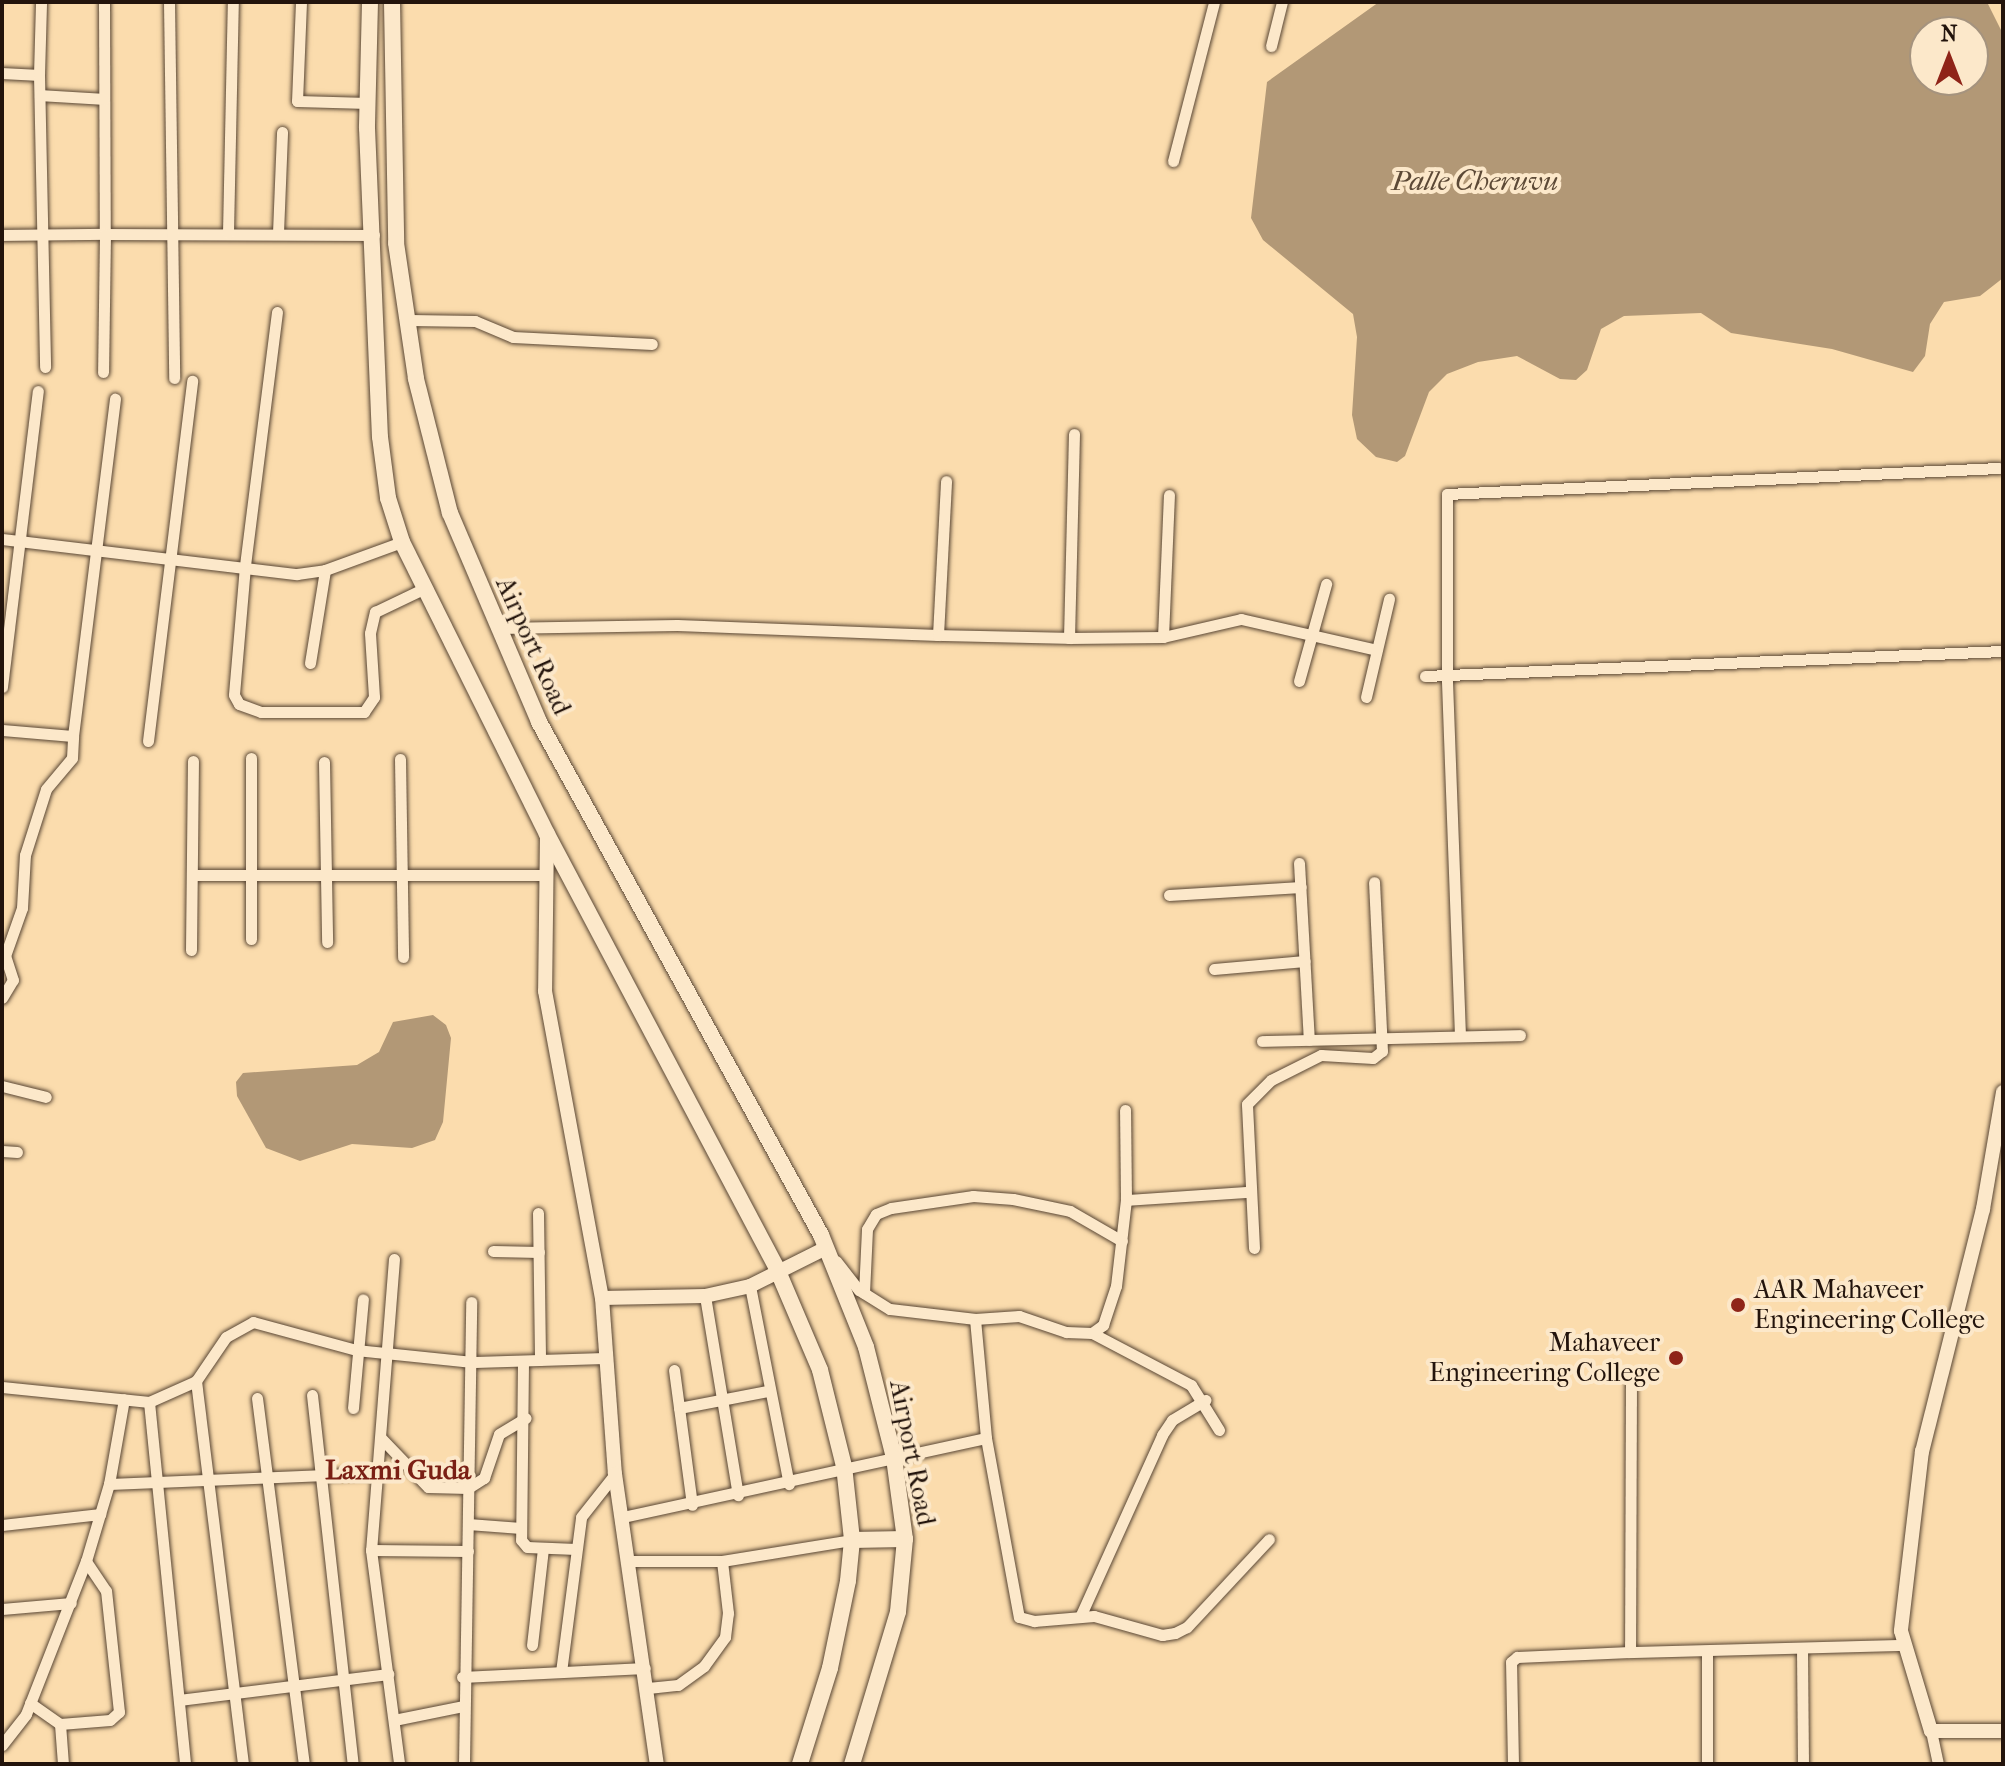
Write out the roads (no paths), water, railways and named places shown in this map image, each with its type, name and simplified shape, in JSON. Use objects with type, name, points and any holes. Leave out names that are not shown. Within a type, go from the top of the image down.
[{"type":"main road","points":[[370,2],[368,103],[380,437],[388,498],[402,542],[547,834],[777,1269],[820,1370],[844,1466],[852,1540],[830,1668],[800,1764]]},
{"type":"main road","name":"Airport Road","points":[[392,2],[396,243],[410,320],[416,379],[450,513],[539,722],[826,1248],[866,1347],[894,1458],[905,1539],[898,1612],[852,1764]]},
{"type":"main road","points":[[852,1540],[905,1539]]},
{"type":"street","points":[[41,2],[39,75],[45,367]]},
{"type":"street","points":[[103,372],[104,2]]},
{"type":"street","points":[[169,2],[174,378]]},
{"type":"street","points":[[228,233],[233,2]]},
{"type":"street","points":[[301,2],[297,101],[368,103]]},
{"type":"street","points":[[1173,161],[1214,2]]},
{"type":"street","points":[[1271,46],[1282,2]]},
{"type":"street","points":[[2,73],[39,75]]},
{"type":"street","points":[[40,95],[104,99]]},
{"type":"street","points":[[278,233],[282,132]]},
{"type":"street","points":[[2,235],[374,235]]},
{"type":"street","points":[[277,312],[245,566],[234,695],[248,711],[364,712],[374,697],[370,633],[375,612],[425,588]]},
{"type":"street","points":[[410,320],[475,321],[513,337],[652,344]]},
{"type":"street","points":[[148,741],[167,558],[192,381]]},
{"type":"street","points":[[2,687],[38,391]]},
{"type":"street","points":[[2,998],[13,980],[5,956],[22,908],[25,855],[46,789],[72,758],[115,399]]},
{"type":"street","points":[[1069,638],[1074,434]]},
{"type":"street","points":[[1460,1036],[1447,675],[1447,494],[1999,468]]},
{"type":"street","points":[[938,635],[946,481]]},
{"type":"street","points":[[1163,637],[1169,495]]},
{"type":"street","points":[[2,539],[297,574],[325,570],[402,542]]},
{"type":"street","points":[[310,663],[325,570]]},
{"type":"street","points":[[1299,681],[1326,584]]},
{"type":"street","points":[[1366,697],[1389,599]]},
{"type":"street","points":[[498,628],[677,625],[938,635],[1163,637],[1241,619],[1377,650]]},
{"type":"street","points":[[1425,676],[2003,651]]},
{"type":"street","points":[[2,730],[73,736]]},
{"type":"street","points":[[251,758],[251,939]]},
{"type":"street","points":[[400,759],[403,957]]},
{"type":"street","points":[[191,950],[193,761]]},
{"type":"street","points":[[324,762],[327,942]]},
{"type":"street","points":[[547,834],[545,991],[602,1298],[615,1474],[657,1764]]},
{"type":"street","points":[[1299,863],[1309,1040]]},
{"type":"street","points":[[192,875],[546,875]]},
{"type":"street","points":[[1254,1248],[1245,1117],[1255,1092],[1321,1055],[1378,1056],[1382,1038],[1374,882]]},
{"type":"street","points":[[1169,895],[1301,887]]},
{"type":"street","points":[[1214,969],[1305,961]]},
{"type":"street","points":[[1262,1041],[1520,1035]]},
{"type":"street","points":[[2,1086],[46,1097]]},
{"type":"street","points":[[1938,1764],[1931,1731],[1902,1645],[1905,1564],[1922,1451],[1983,1209],[2003,1092]]},
{"type":"street","points":[[1092,1333],[1103,1325],[1116,1286],[1126,1200],[1125,1110]]},
{"type":"street","points":[[2,1151],[17,1152]]},
{"type":"street","points":[[1126,1200],[1248,1192]]},
{"type":"street","points":[[864,1293],[867,1229],[876,1214],[891,1208],[973,1196],[1013,1199],[1070,1211],[1122,1241]]},
{"type":"street","points":[[538,1213],[540,1360]]},
{"type":"street","points":[[602,1298],[705,1296],[750,1286],[777,1269],[826,1248],[864,1293],[890,1309],[975,1319],[1019,1316],[1066,1332],[1092,1333],[1191,1385],[1205,1400],[1219,1430]]},
{"type":"street","points":[[493,1251],[539,1252]]},
{"type":"street","points":[[394,1259],[389,1353],[381,1438],[374,1473],[371,1550],[399,1764]]},
{"type":"street","points":[[750,1286],[767,1391],[789,1484]]},
{"type":"street","points":[[705,1296],[738,1495]]},
{"type":"street","points":[[353,1408],[363,1299]]},
{"type":"street","points":[[464,1764],[462,1677],[468,1551],[471,1302]]},
{"type":"street","points":[[975,1319],[986,1438],[1015,1611],[1034,1621],[1080,1617],[1162,1635],[1175,1633],[1187,1627],[1269,1539]]},
{"type":"street","points":[[2,1387],[149,1402],[196,1381],[226,1337],[253,1322],[356,1350],[472,1362],[607,1358]]},
{"type":"street","points":[[523,1362],[526,1418],[521,1528],[523,1545],[543,1549],[576,1549]]},
{"type":"street","points":[[674,1370],[692,1505]]},
{"type":"street","points":[[1630,1652],[1631,1380]]},
{"type":"street","points":[[196,1381],[243,1764]]},
{"type":"street","points":[[679,1408],[767,1391]]},
{"type":"street","points":[[312,1395],[353,1764]]},
{"type":"street","points":[[257,1398],[304,1764]]},
{"type":"street","points":[[2,1745],[30,1703],[86,1561],[109,1484],[124,1399]]},
{"type":"street","points":[[1080,1617],[1162,1435],[1172,1420],[1205,1400]]},
{"type":"street","points":[[149,1402],[185,1764]]},
{"type":"street","points":[[381,1438],[428,1487],[468,1488],[484,1478],[499,1434],[526,1418]]},
{"type":"street","points":[[623,1517],[789,1484],[844,1466],[986,1438]]},
{"type":"street","points":[[109,1484],[374,1473]]},
{"type":"street","points":[[561,1672],[584,1506],[615,1474]]},
{"type":"street","points":[[2,1525],[100,1514]]},
{"type":"street","points":[[468,1524],[521,1528]]},
{"type":"street","points":[[629,1561],[722,1561],[852,1540]]},
{"type":"street","points":[[532,1645],[543,1549]]},
{"type":"street","points":[[371,1550],[468,1551]]},
{"type":"street","points":[[30,1703],[60,1724],[110,1720],[119,1712],[106,1591],[86,1561]]},
{"type":"street","points":[[648,1688],[678,1685],[704,1666],[725,1637],[728,1613],[722,1561]]},
{"type":"street","points":[[2,1609],[71,1603]]},
{"type":"street","points":[[1513,1764],[1511,1662],[1517,1657],[1902,1645]]},
{"type":"street","points":[[1802,1649],[1803,1764]]},
{"type":"street","points":[[1707,1653],[1707,1764]]},
{"type":"street","points":[[462,1677],[645,1668]]},
{"type":"street","points":[[179,1700],[388,1674]]},
{"type":"street","points":[[394,1720],[463,1706]]},
{"type":"street","points":[[60,1724],[63,1764]]},
{"type":"street","points":[[1931,1731],[2003,1731]]},
{"type":"water","name":"Palle Cheruvu","points":[[1379,2],[1987,2],[2003,34],[2003,278],[1980,296],[1944,302],[1930,324],[1925,356],[1913,372],[1832,349],[1731,333],[1701,313],[1624,316],[1601,329],[1587,370],[1576,380],[1560,379],[1517,356],[1478,362],[1447,374],[1429,392],[1405,456],[1397,462],[1376,457],[1357,439],[1352,415],[1357,337],[1353,314],[1263,240],[1251,218],[1267,82]]},
{"type":"water","points":[[433,1015],[446,1025],[451,1038],[443,1122],[435,1140],[412,1148],[352,1144],[300,1161],[266,1148],[237,1096],[236,1082],[243,1073],[357,1065],[379,1052],[393,1022]]},
{"type":"place","name":"AAR Mahaveer Engineering College","points":[[1738,1305]]},
{"type":"place","name":"Mahaveer Engineering College","points":[[1676,1358]]},
{"type":"district","name":"Laxmi Guda","points":[[398,1470]]}]
